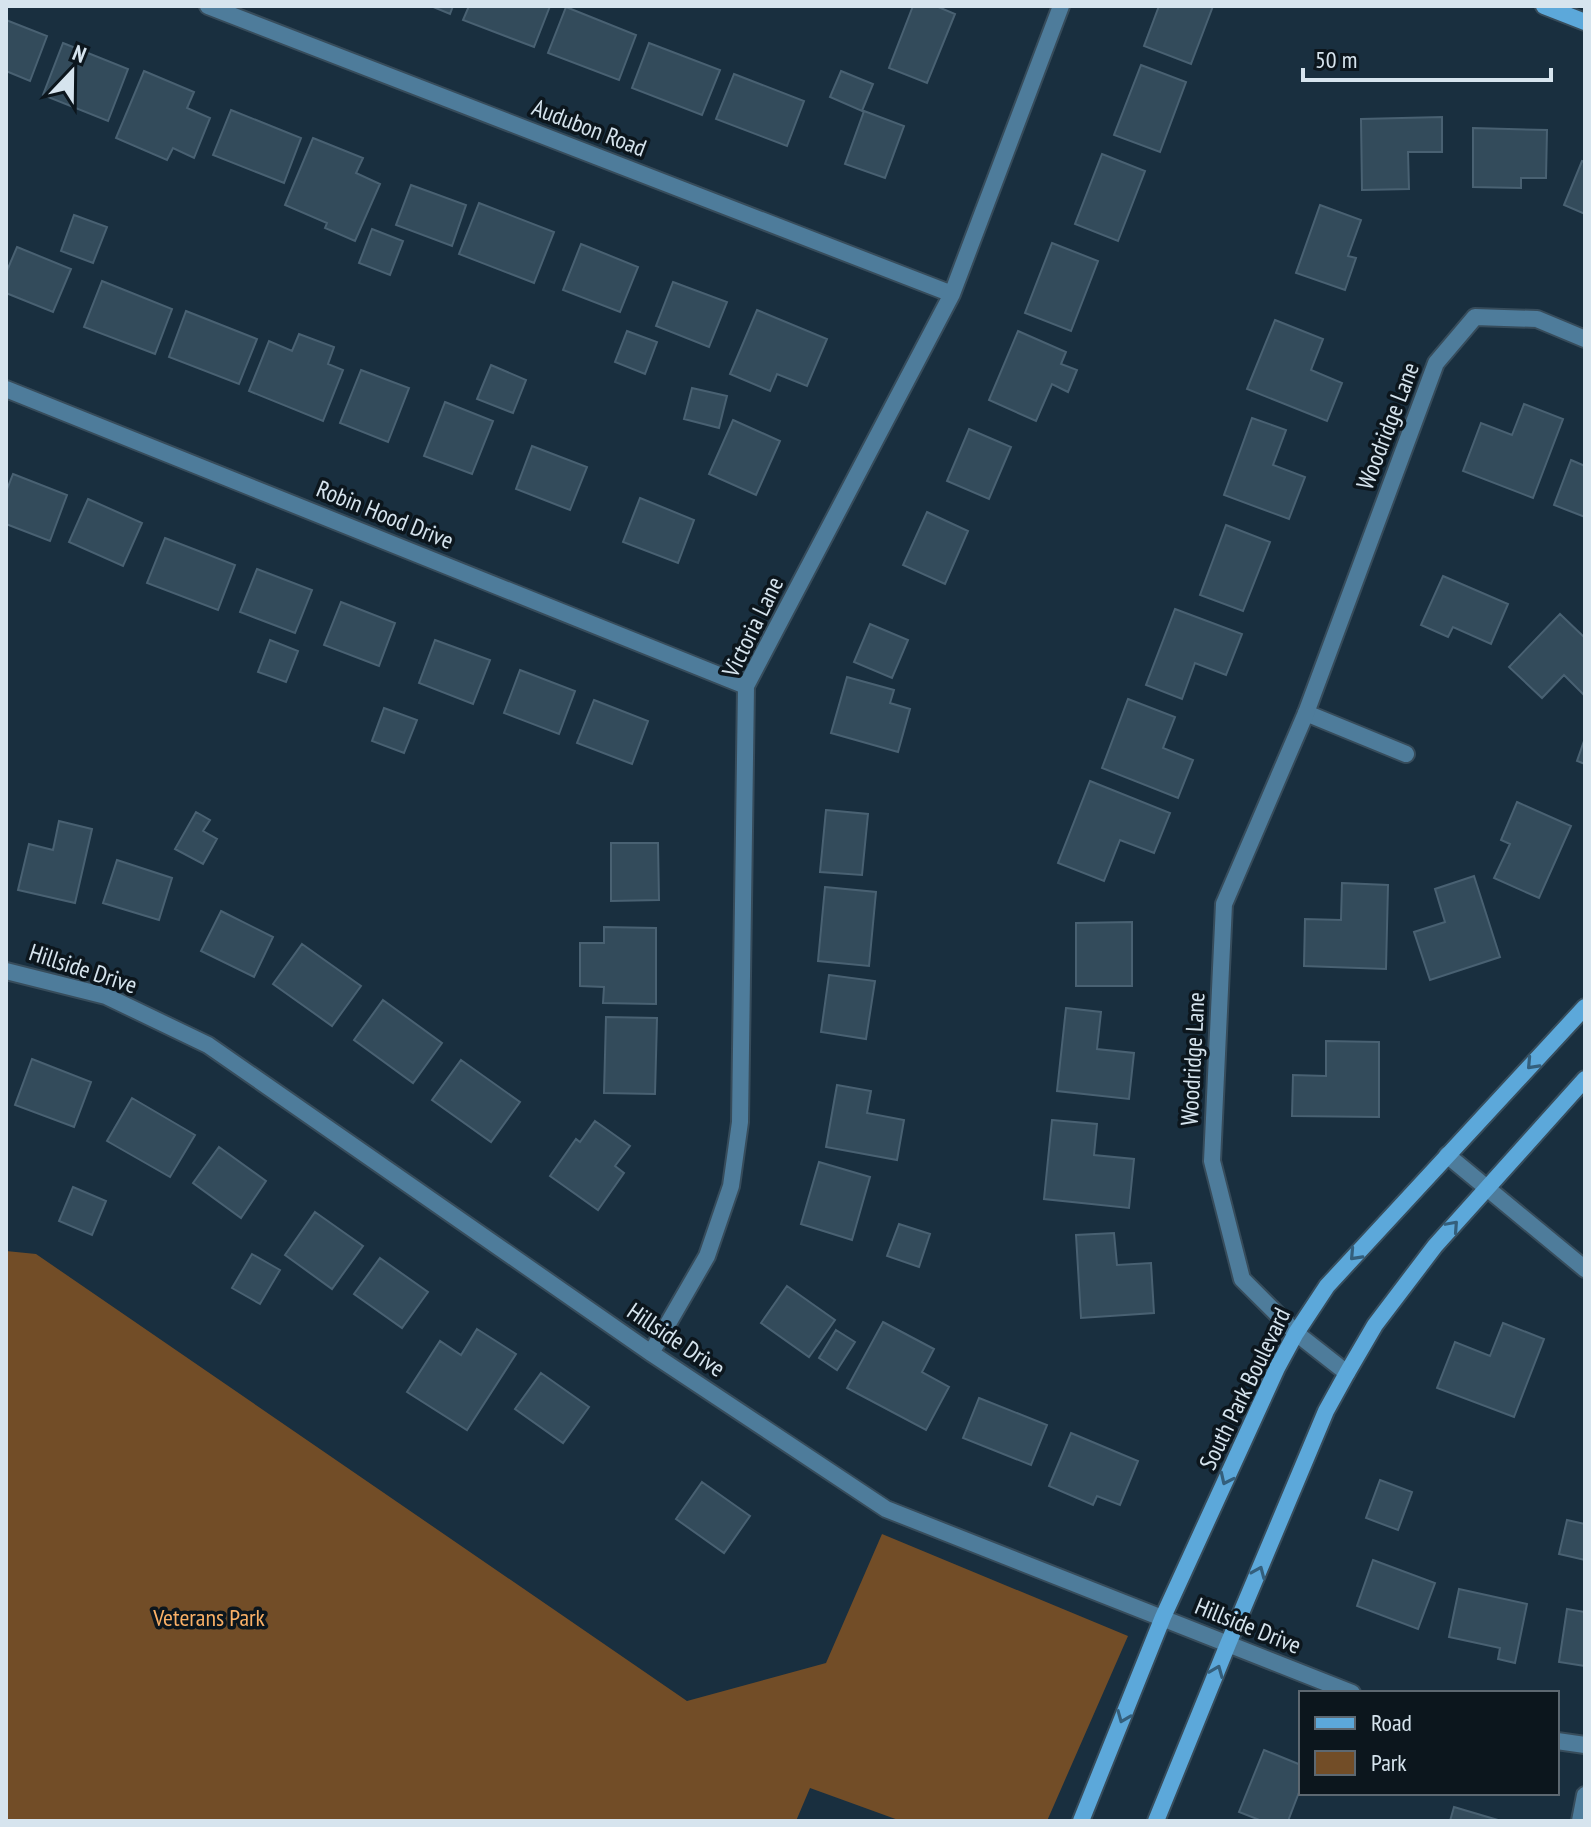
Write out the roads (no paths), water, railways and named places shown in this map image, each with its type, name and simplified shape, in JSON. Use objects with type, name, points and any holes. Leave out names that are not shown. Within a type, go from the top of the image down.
[{"type":"street","name":"Audubon Road","points":[[208,6],[952,294]]},
{"type":"street","name":"Victoria Lane","points":[[651,1353],[707,1256],[731,1186],[740,1122],[746,686],[952,294],[1061,6]]},
{"type":"street","points":[[1544,6],[1585,22]]},
{"type":"street","name":"Woodridge Lane","points":[[1347,1373],[1296,1333],[1242,1279],[1212,1161],[1224,904],[1306,713],[1436,363],[1475,317],[1537,319],[1585,339]]},
{"type":"street","name":"Robin Hood Drive","points":[[6,389],[746,686]]},
{"type":"street","points":[[1306,713],[1406,754]]},
{"type":"street","name":"Hillside Drive","points":[[6,971],[106,996],[208,1045],[651,1353],[886,1509],[1347,1691]]},
{"type":"street","name":"South Park Boulevard","points":[[1081,1821],[1163,1617],[1296,1333],[1327,1286],[1585,1007]]},
{"type":"street","points":[[1156,1821],[1326,1411],[1347,1373],[1375,1325],[1435,1246],[1585,1079]]},
{"type":"street","points":[[1447,1155],[1585,1269]]},
{"type":"street","points":[[1559,1741],[1585,1745]]},
{"type":"street","points":[[1580,1821],[1585,1795]]},
{"type":"park label","name":"Veterans Park","points":[[209,1618]]}]
